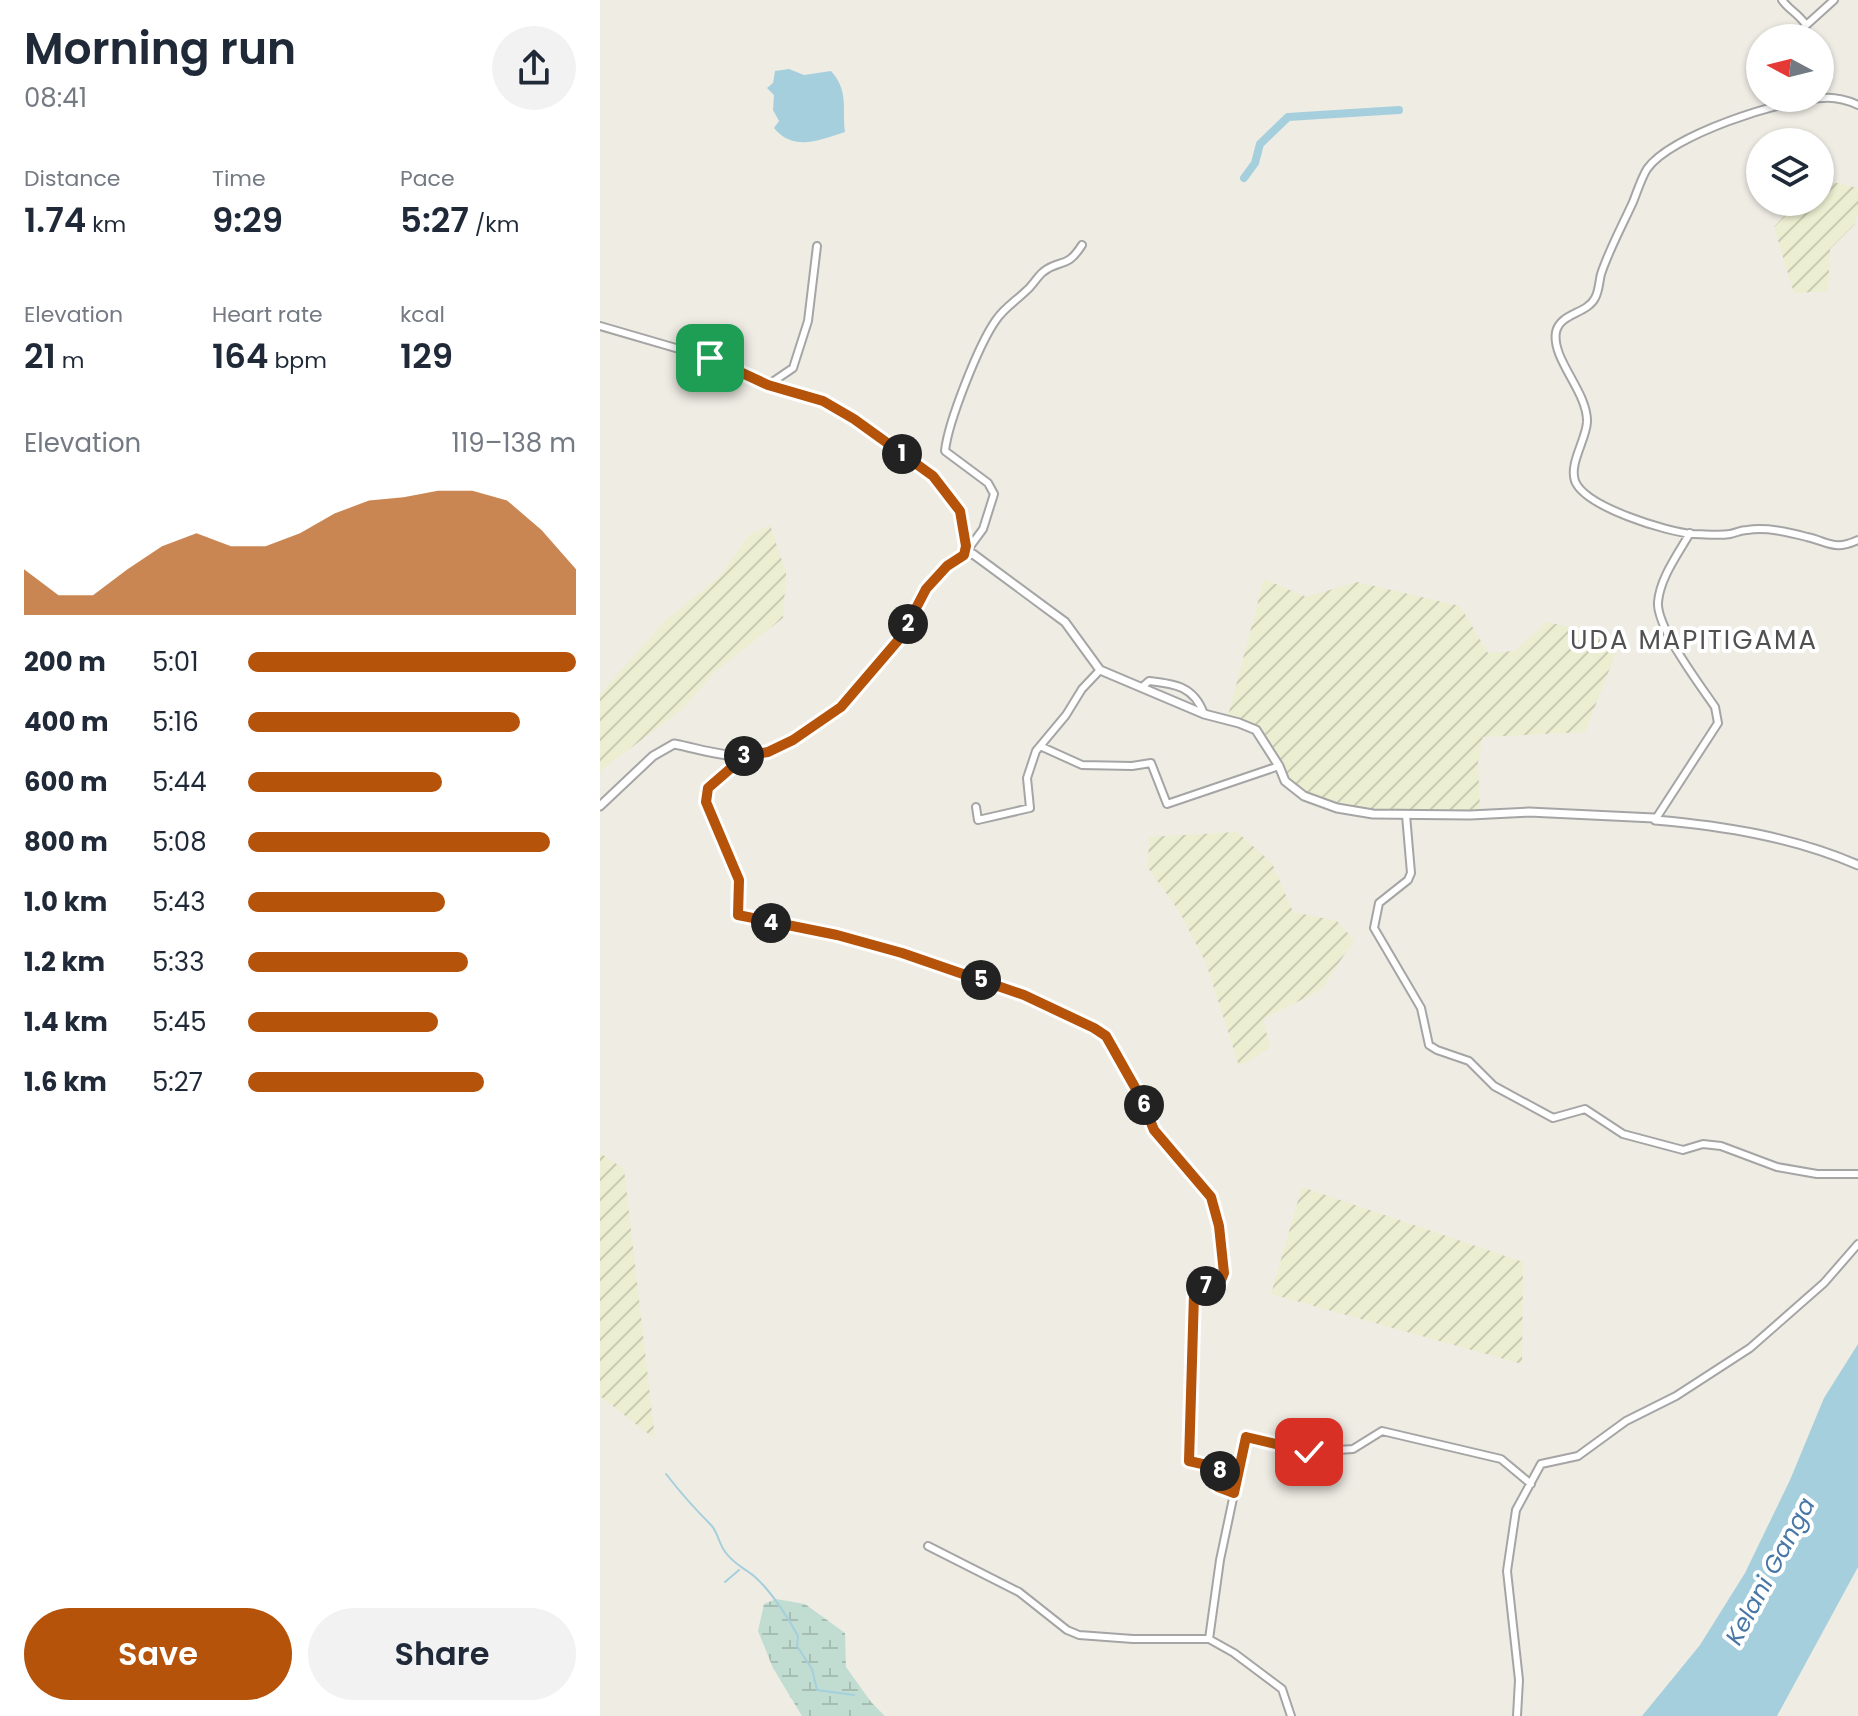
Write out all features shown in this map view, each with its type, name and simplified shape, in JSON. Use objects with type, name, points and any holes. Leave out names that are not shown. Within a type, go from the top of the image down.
[{"type":"street","points":[[1782,0],[1797,12],[1805,24]]},
{"type":"street","points":[[1807,24],[1834,0]]},
{"type":"street","points":[[1858,105],[1846,99],[1793,102],[1701,131],[1670,147],[1647,170],[1602,273],[1594,300],[1569,315],[1557,327],[1555,341],[1584,403],[1587,422],[1574,471],[1576,482],[1586,495],[1634,520],[1690,533],[1774,530],[1811,537],[1824,544],[1845,546],[1858,540]]},
{"type":"street","points":[[600,806],[653,756],[674,744],[731,756],[768,752],[793,740],[841,707],[901,637],[926,589],[947,566],[964,555],[983,529],[994,494],[988,483],[945,451],[946,438],[993,324],[1007,305],[1026,292],[1044,271],[1072,260],[1082,245]]},
{"type":"street","points":[[768,385],[793,368],[808,321],[817,246]]},
{"type":"street","points":[[600,326],[710,358],[768,385],[823,401],[854,419],[933,476],[960,511],[966,546],[964,555]]},
{"type":"street","points":[[1655,820],[1718,723],[1715,707],[1662,624],[1658,606],[1668,573],[1690,533]]},
{"type":"street","points":[[964,555],[973,554],[1065,622],[1100,670],[1204,714],[1256,730],[1285,781],[1304,796],[1337,808],[1406,815],[1529,812],[1654,818],[1718,825],[1777,837],[1858,865]]},
{"type":"street","points":[[976,807],[978,820],[1030,808],[1027,778],[1036,751],[1100,670]]},
{"type":"street","points":[[1142,687],[1149,681],[1179,685],[1190,691],[1204,714]]},
{"type":"street","points":[[1040,746],[1082,765],[1132,766],[1151,763],[1167,804],[1279,766]]},
{"type":"street","points":[[745,756],[708,788],[706,802],[739,880],[738,915],[837,935],[902,953],[1024,995],[1106,1036],[1141,1098],[1154,1130],[1211,1197],[1219,1226],[1224,1273],[1220,1283],[1201,1287],[1194,1294],[1189,1461],[1220,1468],[1218,1487],[1234,1493]]},
{"type":"street","points":[[1406,815],[1411,873],[1408,880],[1379,903],[1374,928],[1421,1008],[1429,1045],[1469,1061],[1494,1086],[1553,1118],[1585,1109],[1623,1134],[1683,1150],[1703,1144],[1721,1146],[1777,1167],[1817,1174],[1858,1174]]},
{"type":"street","points":[[1517,1716],[1519,1680],[1507,1571],[1516,1510],[1541,1464],[1578,1456],[1626,1421],[1676,1396],[1750,1348],[1824,1283],[1858,1244]]},
{"type":"street","points":[[1209,1639],[1220,1560],[1246,1437],[1309,1452],[1353,1449],[1382,1431],[1501,1459],[1531,1484]]},
{"type":"street","points":[[928,1546],[1019,1592],[1067,1630],[1079,1635],[1209,1639],[1234,1653],[1282,1689],[1291,1716]]},
{"type":"green space","points":[[1834,182],[1858,188],[1855,224],[1830,249],[1828,291],[1794,293],[1774,227],[1784,216],[1834,216]]},
{"type":"green space","points":[[770,525],[786,573],[783,618],[716,671],[680,711],[600,771],[600,694],[666,620],[720,576],[749,535]]},
{"type":"green space","points":[[1264,579],[1306,597],[1357,582],[1460,606],[1488,653],[1515,651],[1546,622],[1622,637],[1585,732],[1483,737],[1478,762],[1480,811],[1374,811],[1306,793],[1288,779],[1258,727],[1228,716]]},
{"type":"green space","points":[[1237,832],[1272,863],[1293,912],[1337,921],[1354,940],[1321,990],[1263,1019],[1270,1048],[1239,1066],[1206,963],[1179,911],[1148,868],[1149,837]]},
{"type":"green space","points":[[600,1153],[624,1169],[655,1439],[600,1396]]},
{"type":"green space","points":[[1302,1187],[1523,1262],[1522,1364],[1271,1294]]},
{"type":"green space","points":[[776,1599],[805,1604],[845,1633],[846,1667],[885,1716],[802,1716],[773,1668],[758,1631],[764,1604]]},
{"type":"water","points":[[789,69],[804,75],[831,71],[843,92],[845,132],[816,141],[798,142],[774,128],[779,121],[773,110],[774,95],[767,88],[773,83],[775,71]]},
{"type":"water","name":"Kelani Ganga","points":[[1858,1344],[1858,1567],[1777,1716],[1642,1716],[1700,1645],[1745,1573],[1790,1480],[1824,1398]]},
{"type":"waterway","points":[[1244,178],[1255,163],[1260,144],[1288,117],[1399,110]]},
{"type":"waterway","points":[[666,1474],[713,1528],[729,1557],[754,1576],[778,1604],[798,1636],[797,1646],[812,1669],[817,1690],[854,1695]]},
{"type":"waterway","points":[[725,1582],[739,1570]]},
{"type":"district","name":"UDA MAPITIGAMA","points":[[1694,640]]},
{"type":"route","points":[[710,358],[768,385],[823,401],[854,419],[933,476],[960,511],[966,546],[964,555],[947,566],[926,589],[901,637],[841,707],[793,740],[768,752],[745,756],[708,788],[706,802],[739,880],[738,915],[837,935],[902,953],[1024,995],[1106,1036],[1141,1098],[1154,1130],[1211,1197],[1219,1226],[1224,1273],[1220,1283],[1201,1287],[1194,1294],[1189,1461],[1220,1468],[1218,1487],[1234,1493],[1246,1437],[1309,1452]]}]
